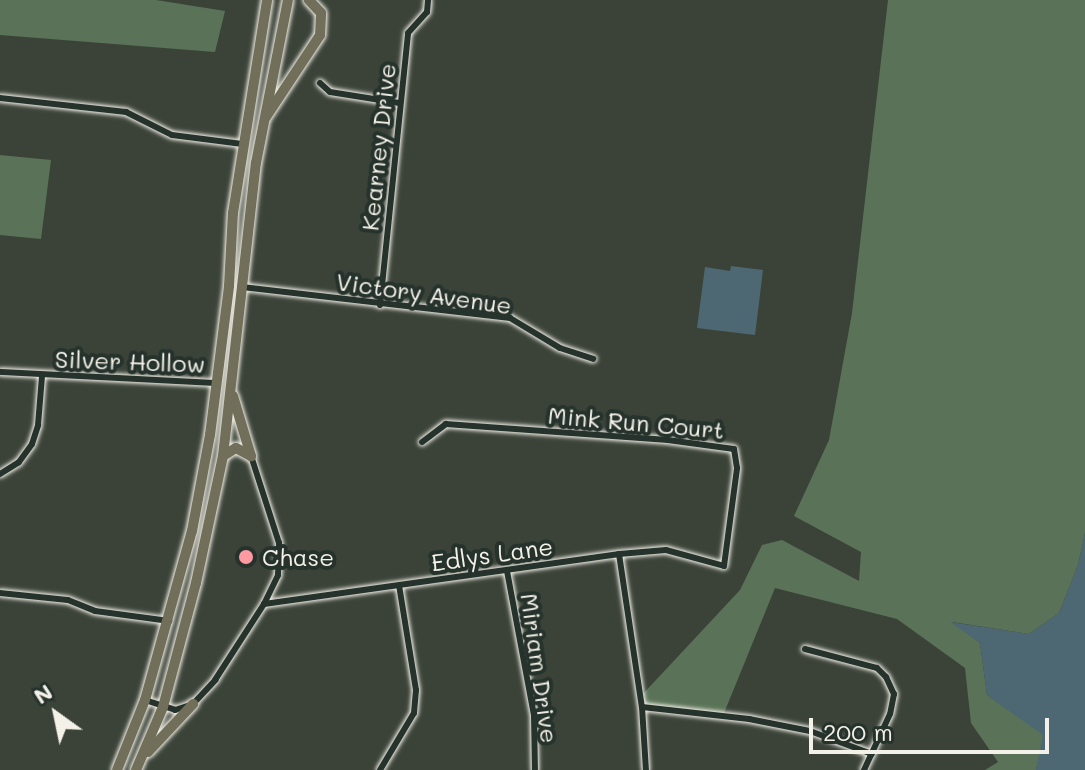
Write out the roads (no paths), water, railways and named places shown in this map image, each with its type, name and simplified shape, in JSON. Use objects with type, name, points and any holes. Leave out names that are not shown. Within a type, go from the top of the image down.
[{"type":"highway","points":[[117,770],[144,702],[192,531],[217,383],[242,144],[267,0]]},
{"type":"highway","points":[[137,766],[163,707],[196,583],[223,456],[233,395],[242,287],[263,122],[288,0]]},
{"type":"highway","points":[[263,122],[320,35],[321,13],[309,0]]},
{"type":"highway","points":[[229,286],[242,287]]},
{"type":"highway","points":[[233,395],[251,456]]},
{"type":"highway","points":[[223,456],[236,448],[251,456]]},
{"type":"highway","points":[[137,766],[193,704]]},
{"type":"street","name":"Kearney Drive","points":[[380,305],[408,33],[427,12],[428,0]]},
{"type":"street","points":[[320,83],[330,92],[399,103]]},
{"type":"street","points":[[0,98],[126,112],[172,135],[242,144]]},
{"type":"street","name":"Victory Avenue","points":[[242,287],[510,318],[560,348],[593,359]]},
{"type":"street","name":"Silver Hollow","points":[[0,372],[217,383]]},
{"type":"street","name":"Silver Hollow","points":[[0,474],[19,462],[32,444],[38,425],[42,376]]},
{"type":"street","name":"Mink Run Court","points":[[422,442],[446,424],[668,440],[734,449],[737,468],[724,566]]},
{"type":"street","points":[[144,702],[179,710],[193,704],[215,680],[264,604],[278,575],[280,555],[273,518],[251,456]]},
{"type":"street","name":"Edlys Lane","points":[[264,604],[666,550],[724,566]]},
{"type":"street","points":[[619,554],[642,707],[646,770]]},
{"type":"street","name":"Miriam Drive","points":[[507,571],[534,715],[535,770]]},
{"type":"street","points":[[380,770],[414,713],[416,690],[399,585]]},
{"type":"street","points":[[0,593],[68,600],[95,611],[169,621]]},
{"type":"street","points":[[805,649],[877,668],[886,677],[894,694],[890,714],[864,770]]},
{"type":"street","points":[[642,707],[749,719],[795,728],[872,754]]},
{"type":"water","points":[[731,266],[763,270],[755,335],[697,328],[705,267],[730,271]]},
{"type":"water","points":[[1085,533],[1085,770],[1036,770],[1043,735],[987,695],[980,643],[950,622],[1029,634],[1059,613],[1078,565]]},
{"type":"place","name":"Chase","points":[[246,557]]}]
